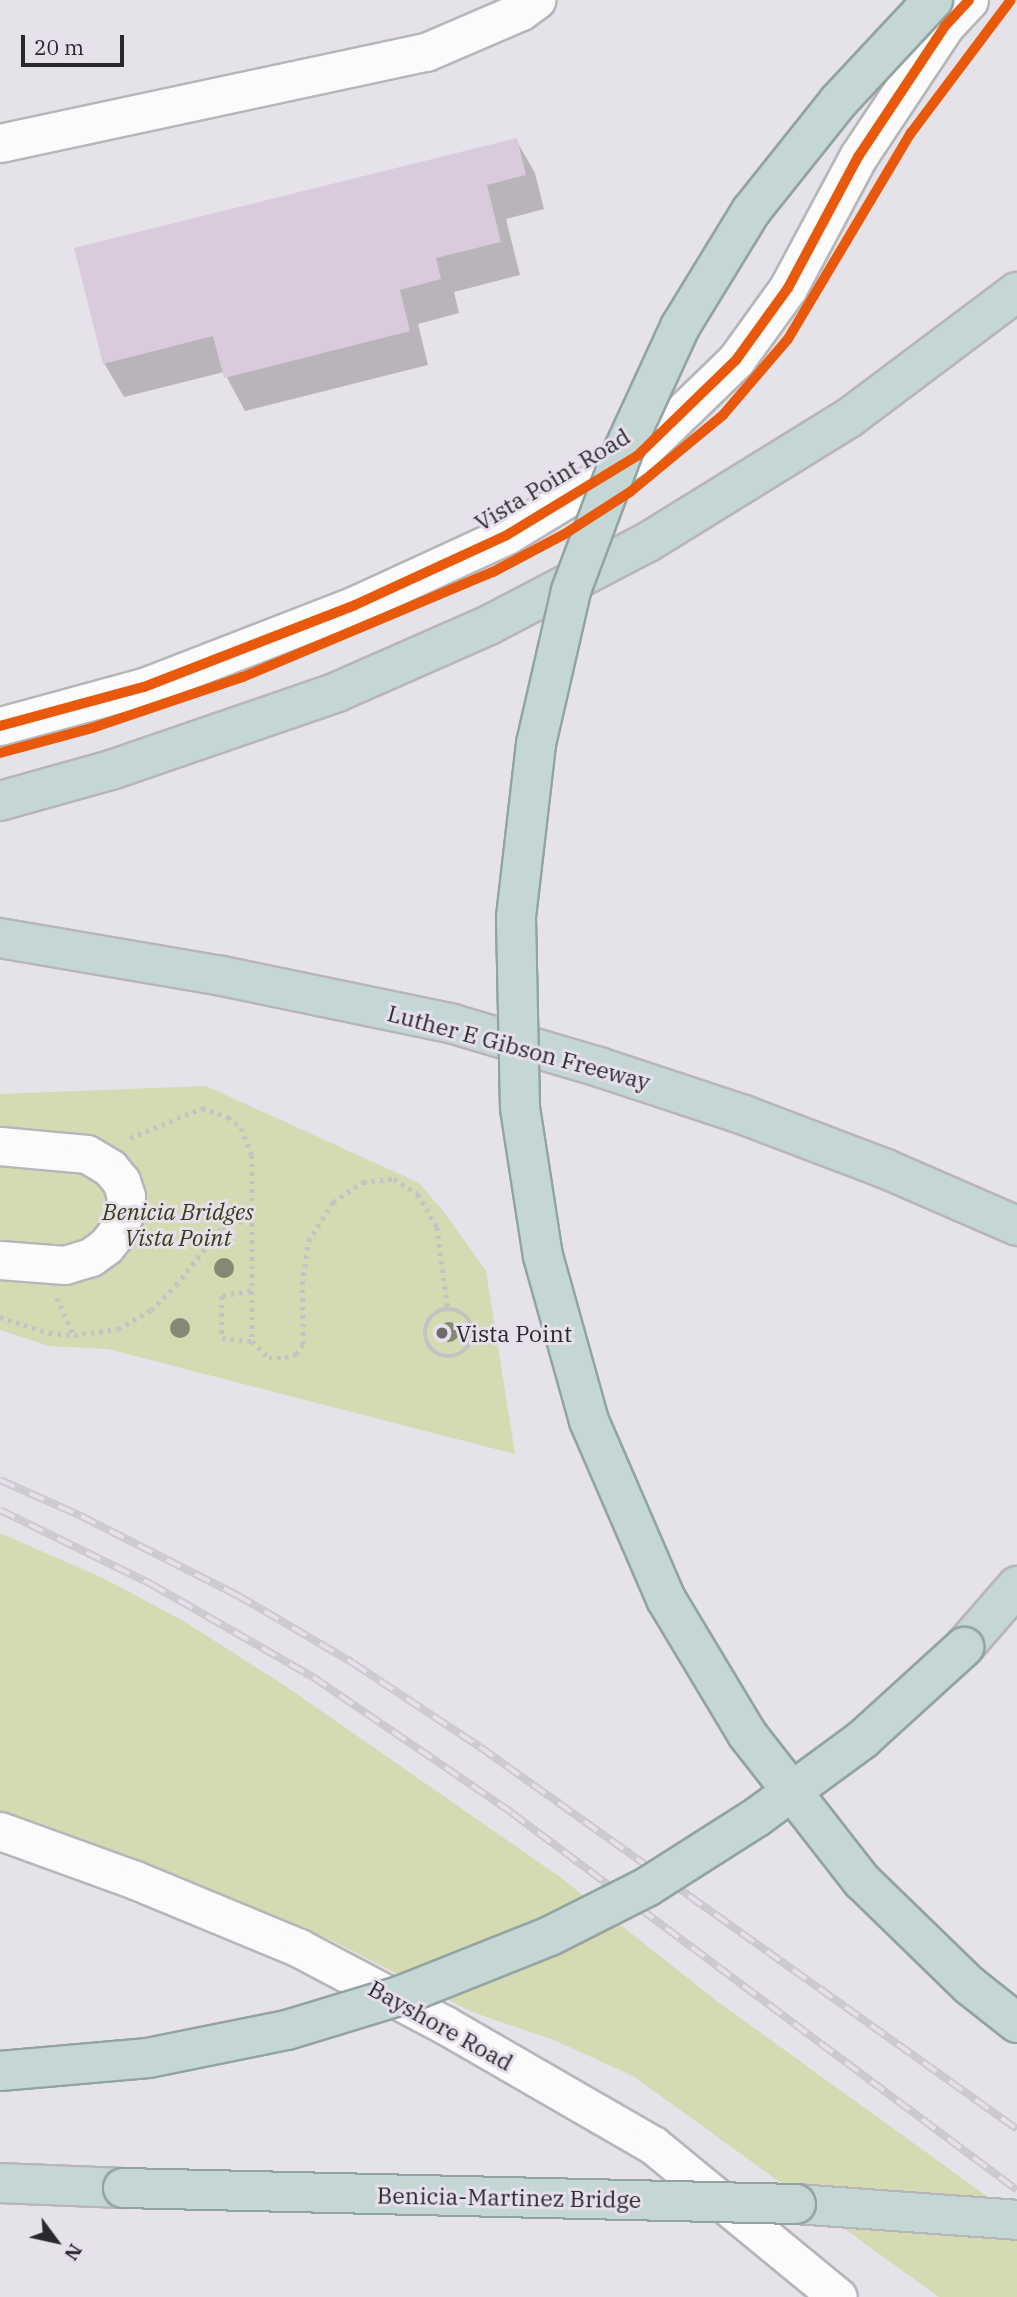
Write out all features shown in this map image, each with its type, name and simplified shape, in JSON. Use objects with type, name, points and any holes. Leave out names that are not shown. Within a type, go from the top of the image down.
[{"type":"highway","points":[[933,0],[838,102],[751,211],[680,327],[624,449],[571,591],[536,744],[516,918],[520,1108],[543,1256],[589,1421],[666,1599],[747,1734],[862,1881],[969,1986],[1017,2023]]},
{"type":"highway","points":[[0,801],[111,771],[337,692],[489,625],[648,542],[849,418],[1017,292]]},
{"type":"highway","name":"Luther E Gibson Freeway","points":[[0,938],[222,976],[453,1024],[599,1067],[744,1115],[886,1169],[1017,1226]]},
{"type":"highway","points":[[0,2071],[148,2058],[287,2030],[402,1995],[550,1936],[647,1887],[757,1817],[863,1739],[964,1647],[1017,1586]]},
{"type":"highway","name":"Benicia-Martinez Bridge","points":[[0,2183],[796,2204],[1017,2220]]},
{"type":"street","points":[[0,144],[426,52],[521,11],[536,0]]},
{"type":"street","name":"Vista Point Road","points":[[0,726],[144,687],[355,605],[507,535],[637,456],[736,360],[788,288],[858,157],[945,26],[970,0]]},
{"type":"street","points":[[0,1146],[88,1156],[110,1168],[121,1181],[127,1196],[117,1232],[106,1246],[91,1257],[65,1265],[0,1260]]},
{"type":"street","name":"Bayshore Road","points":[[0,1830],[135,1880],[299,1948],[445,2025],[653,2145],[838,2297]]},
{"type":"path","points":[[88,1156],[202,1108],[228,1117],[241,1128],[251,1155],[252,1341]]},
{"type":"path","points":[[251,1291],[222,1296],[222,1338],[252,1341],[269,1359],[296,1354],[303,1344],[302,1284],[308,1241],[333,1202],[363,1182],[394,1179],[418,1194],[437,1227],[448,1309]]},
{"type":"path","points":[[0,1317],[49,1333],[74,1335],[118,1329],[151,1310],[176,1285],[222,1227],[250,1219]]},
{"type":"path","points":[[41,1264],[74,1335]]},
{"type":"path","points":[[448,1309],[456,1310],[469,1320],[473,1335],[466,1350],[452,1357],[436,1354],[430,1349],[425,1333],[429,1319],[448,1309]]},
{"type":"green space","name":"Benicia Bridges Vista Point","points":[[206,1086],[419,1183],[444,1212],[486,1271],[515,1454],[108,1349],[49,1346],[0,1330],[0,1094]]},
{"type":"green space","points":[[0,1533],[105,1579],[185,1622],[284,1685],[560,1877],[718,2002],[1017,2218],[1017,2297],[939,2297],[633,2076],[554,2040],[472,2012],[333,1941],[0,1812]]},
{"type":"building","points":[[517,138],[526,175],[487,185],[501,242],[436,258],[441,279],[400,290],[410,331],[224,378],[213,336],[103,364],[74,248]]},
{"type":"railway","points":[[0,1480],[81,1516],[237,1595],[353,1663],[480,1747],[1017,2129]]},
{"type":"railway","points":[[0,1510],[151,1584],[313,1677],[512,1813],[1017,2190]]},
{"type":"cycle path","points":[[0,726],[144,687],[355,605],[507,535],[637,456],[736,360],[788,288],[858,157],[945,26],[969,0]]},
{"type":"cycle path","points":[[0,753],[92,728],[243,677],[493,572],[563,535],[630,492],[723,415],[788,339],[911,133],[1011,0]]},
{"type":"place","name":"Vista Point","points":[[442,1333]]}]
